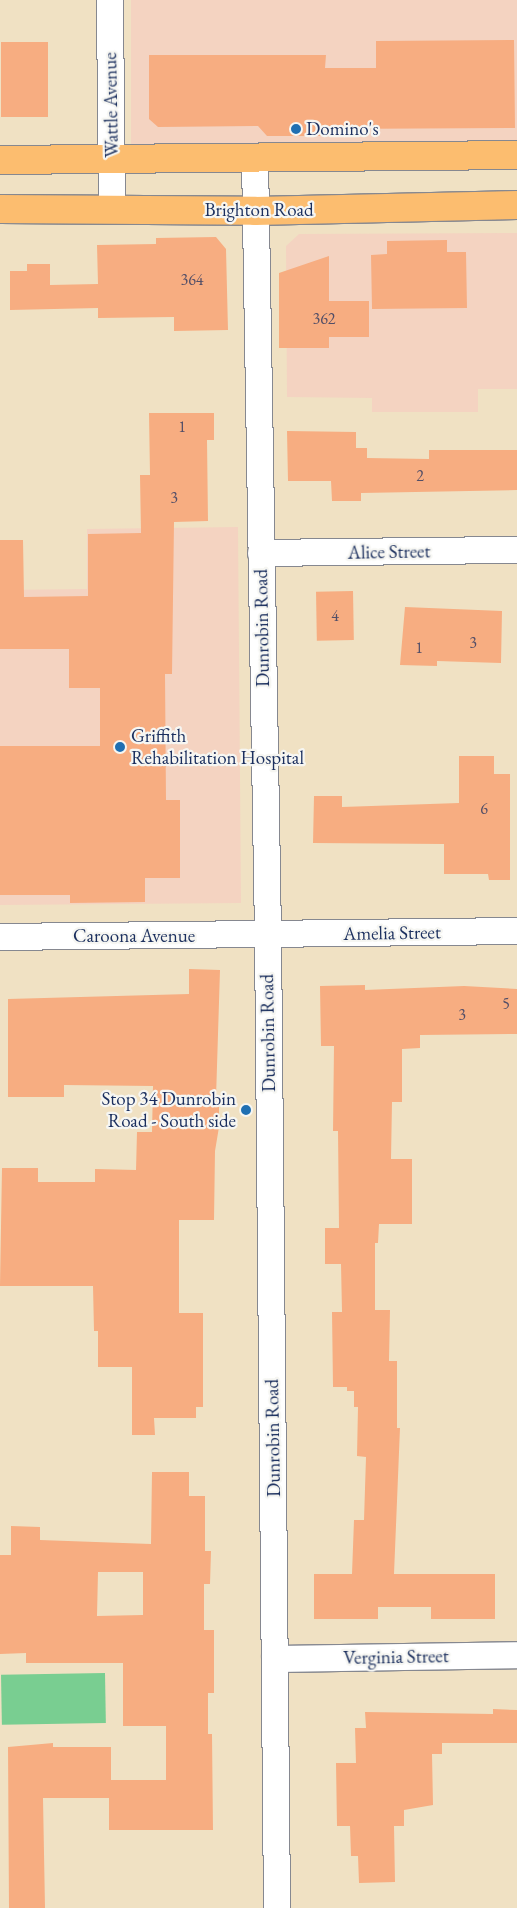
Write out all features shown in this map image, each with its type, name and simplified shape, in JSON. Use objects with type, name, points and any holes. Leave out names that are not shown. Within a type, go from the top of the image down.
[{"type":"main road","points":[[0,160],[517,155]]},
{"type":"main road","name":"Brighton Road","points":[[0,209],[255,210],[517,205]]},
{"type":"street","name":"Wattle Avenue","points":[[110,0],[112,210]]},
{"type":"street","name":"Dunrobin Road","points":[[255,158],[260,553],[268,934],[277,1908]]},
{"type":"street","name":"Alice Street","points":[[260,553],[517,550]]},
{"type":"street","name":"Amelia Street","points":[[268,934],[517,931]]},
{"type":"street","name":"Caroona Avenue","points":[[0,937],[268,934]]},
{"type":"street","name":"Verginia Street","points":[[275,1659],[517,1655]]},
{"type":"shaded area","points":[[131,0],[517,0],[517,145],[131,145]]},
{"type":"shaded area","points":[[517,233],[517,389],[478,389],[478,412],[372,412],[372,398],[287,397],[286,246],[299,234]]},
{"type":"shaded area","name":"Griffith Rehabilitation Hospital","points":[[238,527],[241,903],[0,905],[0,590],[87,589],[87,529]]},
{"type":"green space","points":[[105,1673],[106,1723],[2,1725],[1,1675]]},
{"type":"building","points":[[514,40],[515,128],[326,129],[326,136],[267,136],[258,126],[158,127],[149,119],[149,55],[326,55],[325,68],[376,68],[376,41]]},
{"type":"building","points":[[1,42],[48,42],[48,117],[1,117]]},
{"type":"building","points":[[216,237],[226,249],[228,330],[174,331],[174,317],[98,318],[98,308],[10,310],[10,271],[27,271],[27,264],[50,264],[50,285],[98,284],[97,245],[156,244],[156,238]]},
{"type":"building","points":[[447,240],[447,252],[466,252],[467,308],[372,309],[371,255],[387,254],[387,241]]},
{"type":"building","points":[[329,256],[329,301],[369,301],[369,337],[329,337],[329,348],[279,348],[279,273]]},
{"type":"building","name":"Griffith Rehabilitation Hospital","points":[[149,413],[214,413],[214,440],[207,440],[208,521],[174,522],[172,674],[165,674],[166,800],[180,800],[180,878],[145,878],[145,902],[70,903],[70,895],[0,895],[0,746],[100,746],[100,688],[69,688],[69,649],[0,649],[0,540],[23,540],[24,597],[88,596],[88,534],[141,533],[140,475],[150,475]]},
{"type":"building","points":[[287,431],[356,432],[356,448],[367,448],[367,458],[429,459],[429,450],[517,450],[517,490],[361,493],[361,501],[332,501],[331,481],[288,481]]},
{"type":"building","points":[[353,591],[354,640],[317,641],[316,592]]},
{"type":"building","points":[[405,607],[502,611],[501,663],[437,661],[437,666],[400,665]]},
{"type":"building","points":[[459,756],[494,756],[494,774],[510,774],[510,880],[489,880],[488,874],[444,874],[444,844],[313,843],[314,796],[342,796],[342,807],[459,803]]},
{"type":"building","points":[[189,969],[220,970],[216,1098],[219,1098],[219,1127],[215,1151],[214,1220],[179,1220],[179,1313],[203,1313],[203,1407],[196,1407],[196,1418],[154,1418],[155,1435],[132,1435],[132,1367],[98,1367],[98,1331],[94,1331],[93,1286],[0,1286],[2,1168],[38,1168],[38,1182],[95,1182],[95,1169],[136,1170],[137,1132],[152,1132],[153,1086],[64,1085],[64,1097],[8,1097],[8,999],[189,994]]},
{"type":"building","points":[[365,985],[365,990],[464,986],[517,989],[517,1034],[420,1035],[420,1048],[402,1049],[402,1102],[392,1102],[391,1159],[412,1159],[412,1224],[379,1224],[378,1243],[375,1243],[375,1310],[390,1310],[389,1361],[397,1361],[397,1428],[400,1428],[394,1574],[495,1574],[495,1619],[431,1619],[431,1607],[378,1607],[378,1619],[314,1619],[314,1574],[352,1574],[354,1520],[364,1520],[366,1457],[357,1456],[358,1407],[354,1407],[354,1391],[347,1391],[347,1387],[333,1387],[332,1312],[342,1312],[341,1264],[325,1264],[325,1228],[339,1228],[338,1131],[333,1131],[334,1046],[321,1046],[320,986]]},
{"type":"building","points":[[152,1472],[189,1472],[189,1496],[205,1496],[205,1551],[211,1551],[210,1584],[204,1584],[204,1630],[214,1630],[214,1693],[208,1693],[208,1734],[212,1734],[213,1830],[109,1830],[109,1798],[43,1798],[45,1908],[9,1908],[8,1747],[53,1743],[53,1747],[111,1747],[111,1780],[166,1780],[166,1726],[123,1726],[123,1663],[26,1663],[26,1653],[0,1654],[0,1555],[11,1555],[11,1526],[40,1527],[40,1540],[151,1544]],"holes":[[[98,1572],[143,1572],[143,1615],[97,1616]]]},
{"type":"building","points":[[493,1709],[517,1710],[517,1743],[442,1743],[442,1754],[432,1754],[433,1805],[404,1810],[404,1826],[394,1826],[395,1882],[359,1883],[358,1856],[351,1856],[350,1826],[337,1826],[336,1763],[356,1763],[355,1728],[366,1728],[365,1712],[493,1714]]},
{"type":"place","name":"Domino's","points":[[296,129]]},
{"type":"place","name":"Griffith Rehabilitation Hospital","points":[[120,747]]},
{"type":"place","name":"Stop 34 Dunrobin Road - South side","points":[[246,1110]]}]
